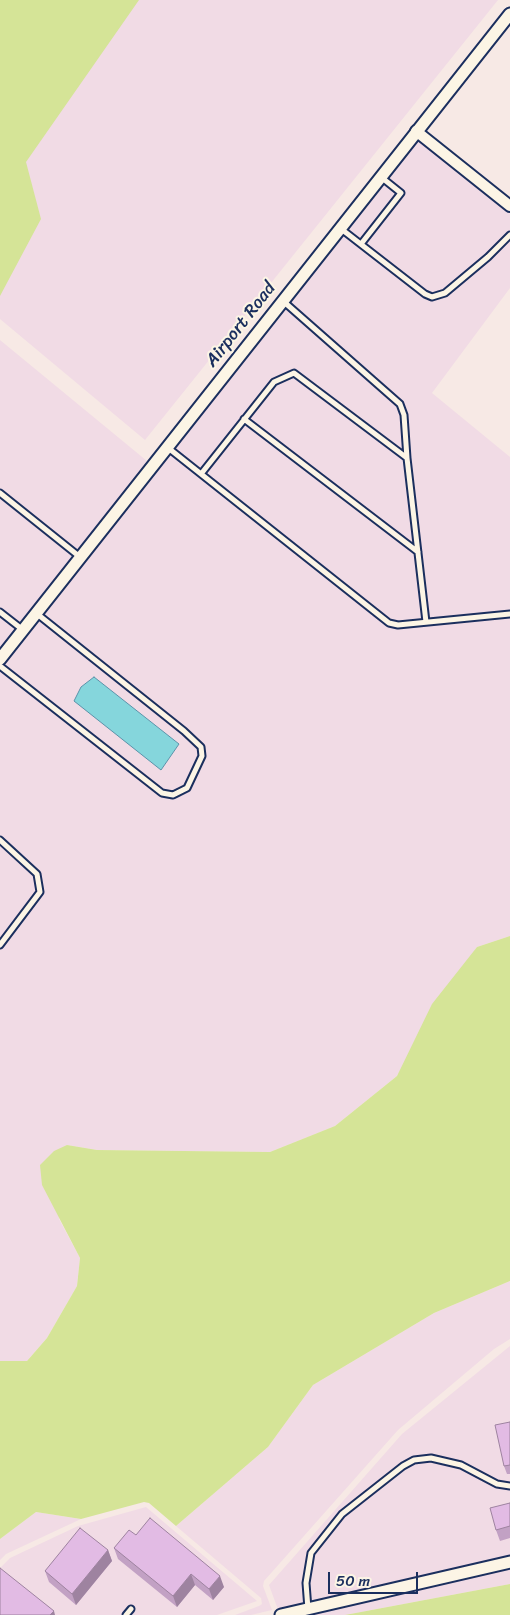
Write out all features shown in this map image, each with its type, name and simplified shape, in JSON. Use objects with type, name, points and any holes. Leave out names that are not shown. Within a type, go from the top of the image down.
[{"type":"street","name":"Airport Road","points":[[0,659],[510,14]]},
{"type":"street","points":[[416,131],[510,206]]},
{"type":"street","points":[[281,1615],[510,1562]]},
{"type":"lane","points":[[360,244],[401,193],[380,177]]},
{"type":"lane","points":[[340,228],[432,298],[445,293],[488,257],[510,235]]},
{"type":"lane","points":[[282,301],[400,404],[404,415],[407,458],[426,622]]},
{"type":"lane","points":[[201,474],[274,382],[294,374],[407,458]]},
{"type":"lane","points":[[244,419],[418,552]]},
{"type":"lane","points":[[167,447],[389,623],[398,625],[510,614]]},
{"type":"lane","points":[[0,493],[80,558]]},
{"type":"lane","points":[[0,612],[23,630]]},
{"type":"lane","points":[[0,666],[162,793],[173,795],[187,788],[202,756],[200,747],[184,731],[36,613]]},
{"type":"lane","points":[[0,840],[37,874],[40,892],[0,944]]},
{"type":"lane","points":[[308,1609],[306,1583],[311,1553],[342,1514],[403,1466],[414,1460],[431,1458],[461,1466],[497,1484],[510,1486]]},
{"type":"lane","points":[[126,1615],[131,1609]]},
{"type":"shaded area","points":[[0,0],[498,0],[145,440],[0,319]]},
{"type":"shaded area","points":[[423,134],[510,207],[510,288],[432,393],[510,457],[510,936],[477,947],[397,1076],[335,1126],[270,1152],[97,1150],[67,1145],[59,1219],[80,1258],[77,1286],[47,1338],[26,1362],[0,1361],[0,670]],"holes":[[[94,678],[179,744],[161,769],[81,687]]]},
{"type":"shaded area","points":[[0,340],[147,461],[0,648]]},
{"type":"shaded area","points":[[510,1281],[510,1339],[494,1349],[398,1430],[264,1581],[263,1586],[272,1610],[251,1615],[235,1615],[259,1606],[262,1604],[261,1598],[176,1526],[268,1447],[313,1385],[434,1313]]},
{"type":"shaded area","points":[[510,1346],[510,1584],[345,1615],[280,1615],[269,1585],[402,1434]]},
{"type":"shaded area","points":[[146,1507],[257,1601],[217,1615],[0,1615],[0,1568],[10,1558],[78,1526]]},
{"type":"shaded area","points":[[36,1512],[81,1519],[6,1554],[0,1560],[0,1539]]},
{"type":"green space","points":[[0,0],[139,0],[26,162],[41,219],[0,296]]},
{"type":"green space","points":[[510,936],[510,1281],[434,1313],[313,1385],[268,1447],[176,1526],[149,1503],[144,1502],[81,1519],[36,1512],[0,1539],[0,1361],[27,1361],[47,1338],[77,1286],[80,1258],[42,1185],[40,1165],[54,1151],[67,1145],[97,1150],[270,1152],[335,1126],[397,1076],[432,1004],[477,947]]},
{"type":"green space","points":[[510,1584],[510,1615],[345,1615]]},
{"type":"water","points":[[94,677],[179,744],[161,770],[74,701],[81,687]]},
{"type":"building","points":[[510,1422],[510,1465],[504,1466],[495,1425]]},
{"type":"building","points":[[510,1503],[510,1526],[496,1530],[490,1508]]},
{"type":"building","points":[[150,1518],[220,1576],[209,1589],[191,1574],[173,1596],[114,1548],[129,1530],[136,1535]]},
{"type":"building","points":[[80,1528],[108,1550],[72,1594],[45,1571]]},
{"type":"building","points":[[0,1568],[54,1611],[50,1615],[0,1615]]}]
